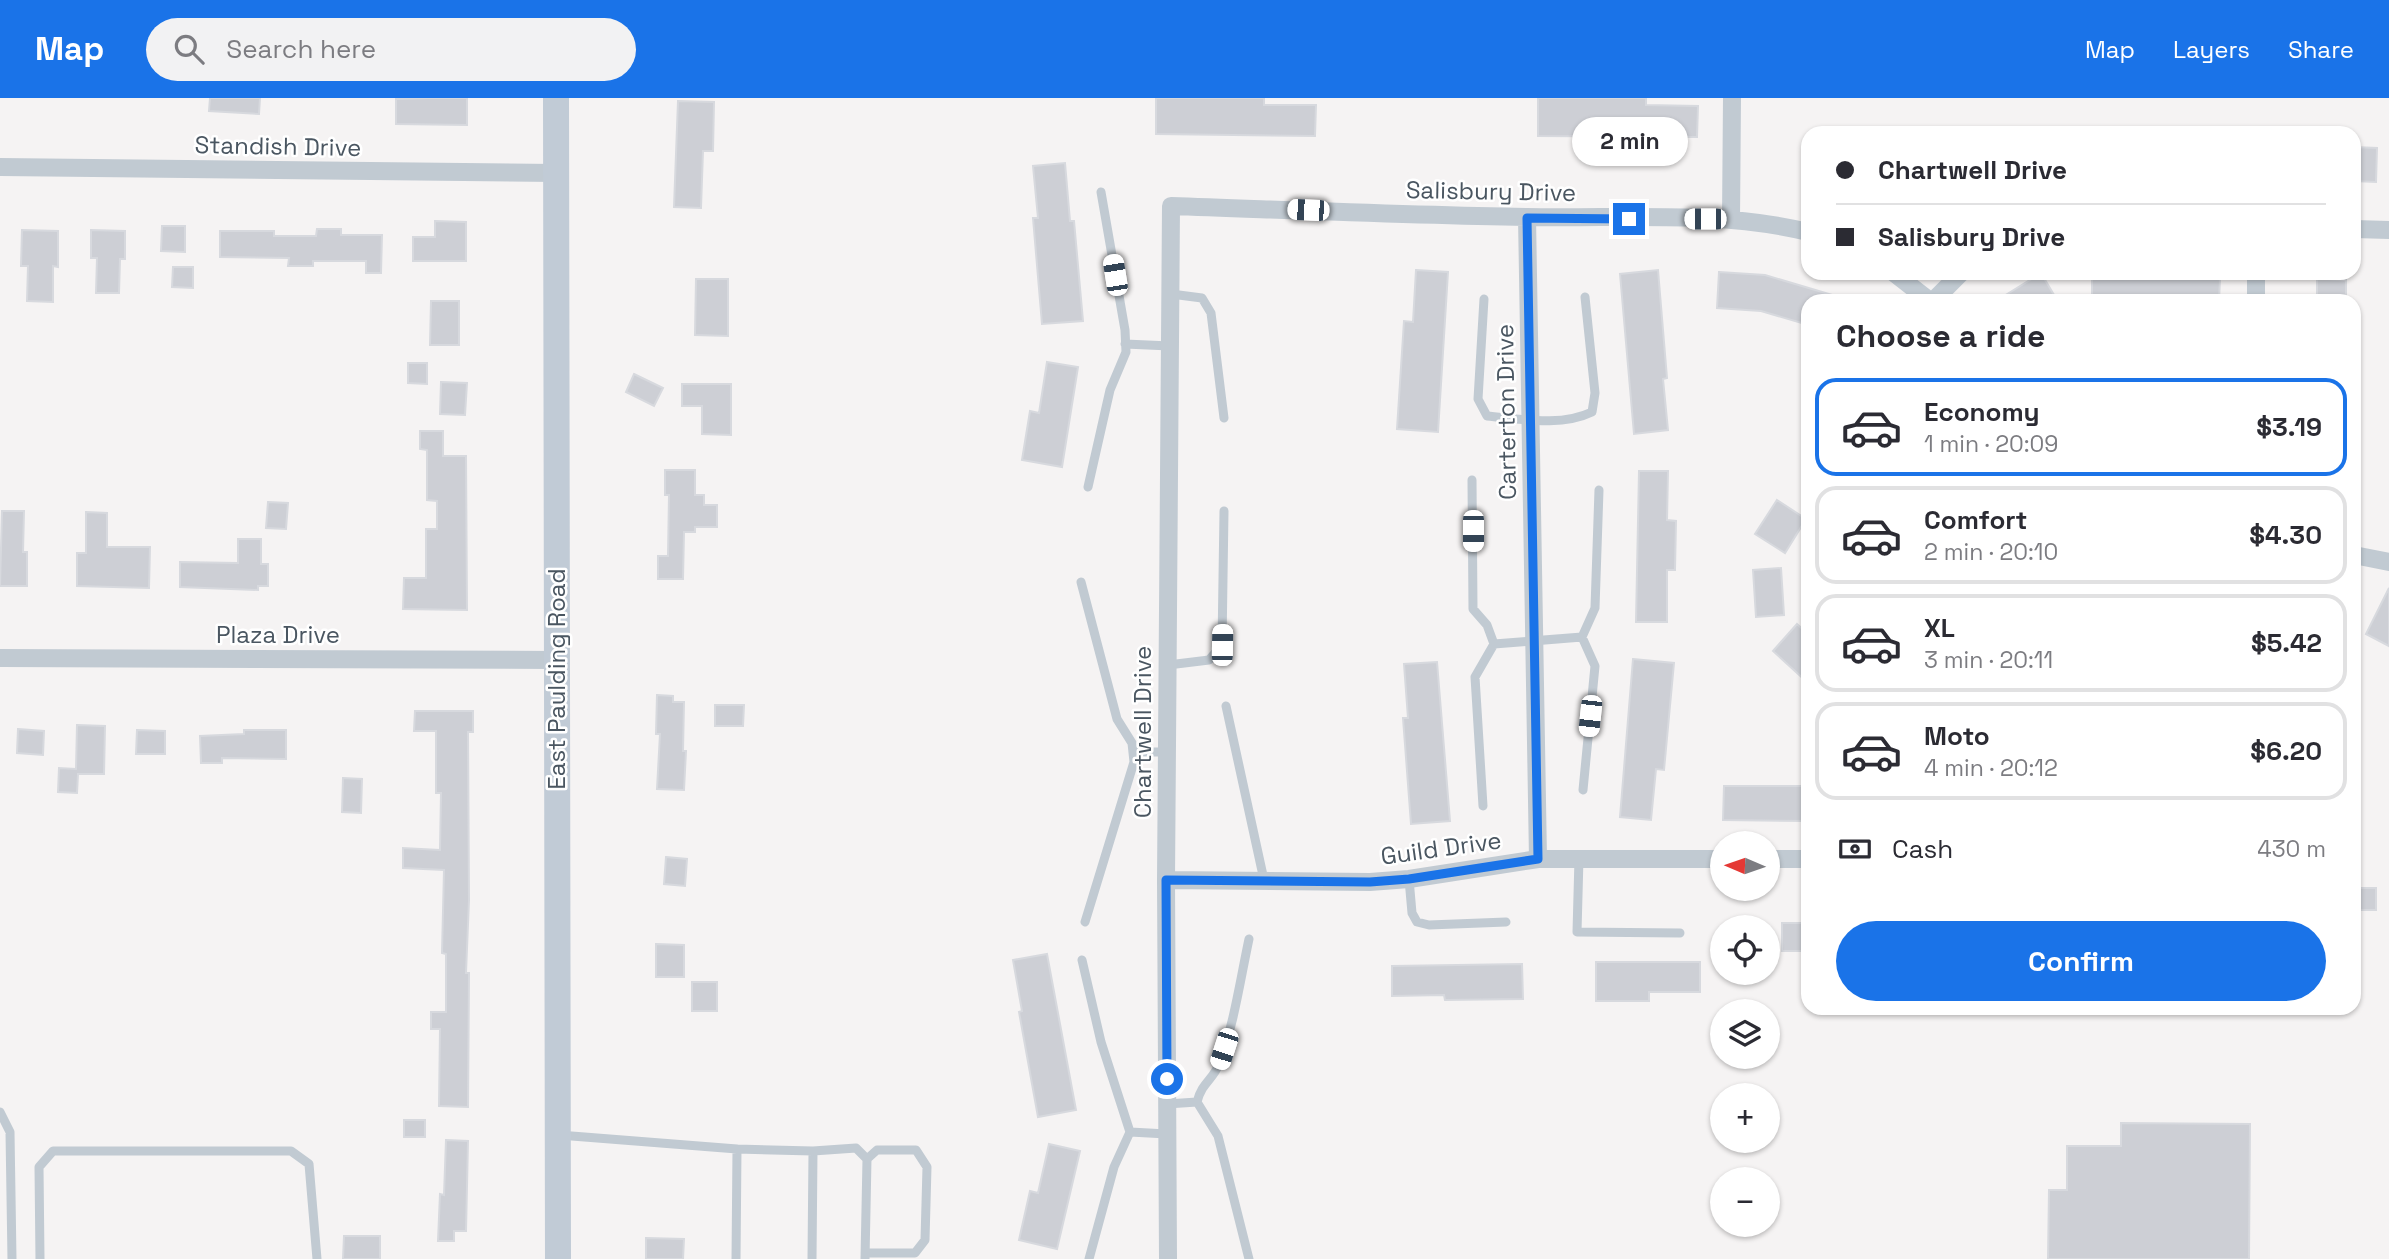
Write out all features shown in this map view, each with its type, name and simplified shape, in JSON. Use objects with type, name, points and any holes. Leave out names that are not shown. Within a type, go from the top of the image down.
[{"type":"main road","name":"East Paulding Road","points":[[556,98],[558,1259]]},
{"type":"street","points":[[1731,220],[1732,98]]},
{"type":"street","name":"Standish Drive","points":[[0,167],[556,173]]},
{"type":"street","name":"Salisbury Drive","points":[[1171,206],[1527,218],[1731,220],[1771,223],[1801,230]]},
{"type":"street","name":"Chartwell Drive","points":[[1168,1259],[1166,880],[1171,206]]},
{"type":"street","name":"Carterton Drive","points":[[1527,218],[1538,859]]},
{"type":"street","points":[[2361,229],[2389,230]]},
{"type":"street","points":[[1903,280],[1922,294]]},
{"type":"street","points":[[1938,294],[1954,280]]},
{"type":"street","points":[[2361,556],[2389,562]]},
{"type":"street","name":"Plaza Drive","points":[[0,657],[556,660]]},
{"type":"street","name":"Guild Drive","points":[[1166,880],[1342,883],[1409,879],[1538,859],[1710,859]]},
{"type":"street","points":[[1780,859],[1801,859]]},
{"type":"lane","points":[[1088,487],[1110,390],[1126,352],[1101,192]]},
{"type":"lane","points":[[1171,293],[1202,298],[1212,313],[1224,418]]},
{"type":"lane","points":[[1484,299],[1478,399],[1487,416],[1530,421],[1578,418],[1592,412],[1595,393],[1585,297]]},
{"type":"lane","points":[[1125,344],[1170,346]]},
{"type":"lane","points":[[1472,480],[1473,608],[1487,625],[1494,644]]},
{"type":"lane","points":[[1583,790],[1595,666],[1581,637],[1594,608],[1599,490]]},
{"type":"lane","points":[[1168,665],[1209,660],[1222,645],[1224,511]]},
{"type":"lane","points":[[1082,582],[1117,719],[1132,743],[1134,762],[1085,922]]},
{"type":"lane","points":[[1494,644],[1581,637]]},
{"type":"lane","points":[[1483,806],[1475,677],[1494,644]]},
{"type":"lane","points":[[1226,706],[1264,880]]},
{"type":"lane","points":[[1133,752],[1167,752]]},
{"type":"lane","points":[[1579,858],[1577,933],[1680,933]]},
{"type":"lane","points":[[1409,879],[1412,913],[1417,922],[1429,925],[1506,922]]},
{"type":"lane","points":[[1248,939],[1226,1044],[1218,1068],[1200,1088],[1197,1102],[1218,1136],[1250,1259]]},
{"type":"lane","points":[[1082,960],[1101,1042],[1130,1132],[1114,1167],[1089,1259]]},
{"type":"lane","points":[[1167,1104],[1197,1102]]},
{"type":"lane","points":[[0,1112],[10,1132],[12,1259]]},
{"type":"lane","points":[[1130,1132],[1167,1134]]},
{"type":"lane","points":[[557,1135],[737,1149],[813,1151],[856,1148],[867,1159],[865,1256],[915,1253],[925,1240],[927,1167],[916,1150],[877,1150],[867,1159]]},
{"type":"lane","points":[[736,1259],[737,1149]]},
{"type":"lane","points":[[40,1259],[39,1167],[53,1151],[291,1151],[309,1164],[317,1259]]},
{"type":"lane","points":[[812,1259],[813,1151]]},
{"type":"building","points":[[210,98],[260,98],[259,114],[209,111]]},
{"type":"building","points":[[467,98],[467,125],[396,124],[396,99]]},
{"type":"building","points":[[1156,98],[1264,98],[1264,105],[1316,105],[1315,136],[1156,134]]},
{"type":"building","points":[[1538,98],[1646,98],[1646,105],[1698,106],[1697,137],[1538,136]]},
{"type":"building","points":[[678,101],[714,102],[713,151],[703,151],[701,208],[674,207]]},
{"type":"building","points":[[2361,147],[2377,148],[2376,182],[2361,181]]},
{"type":"building","points":[[1065,163],[1070,221],[1074,221],[1083,321],[1042,324],[1033,218],[1038,218],[1033,166]]},
{"type":"building","points":[[435,221],[466,222],[466,261],[413,261],[413,237],[435,237]]},
{"type":"building","points":[[162,226],[185,226],[185,252],[161,251]]},
{"type":"building","points":[[317,229],[341,229],[341,235],[382,235],[381,273],[366,273],[366,261],[313,261],[313,266],[288,266],[289,258],[220,257],[220,231],[274,231],[274,236],[316,236]]},
{"type":"building","points":[[22,230],[58,231],[58,267],[53,266],[53,302],[27,301],[28,266],[21,266]]},
{"type":"building","points":[[91,230],[125,231],[125,259],[120,259],[119,293],[96,293],[97,258],[91,258]]},
{"type":"building","points":[[173,267],[193,267],[193,288],[172,287]]},
{"type":"building","points":[[1416,270],[1448,272],[1438,432],[1397,429],[1404,321],[1413,322]]},
{"type":"building","points":[[1658,270],[1667,378],[1663,379],[1668,430],[1634,434],[1620,274]]},
{"type":"building","points":[[1719,272],[1765,275],[1829,294],[1801,294],[1801,323],[1761,311],[1717,308]]},
{"type":"building","points":[[696,279],[728,279],[728,336],[695,335]]},
{"type":"building","points":[[2030,280],[2045,280],[2053,294],[2007,294]]},
{"type":"building","points":[[2092,280],[2220,280],[2219,294],[2092,294]]},
{"type":"building","points":[[2317,280],[2346,280],[2346,294],[2317,294]]},
{"type":"building","points":[[431,301],[459,301],[459,345],[430,345]]},
{"type":"building","points":[[1047,362],[1078,367],[1062,467],[1022,460],[1030,411],[1039,413]]},
{"type":"building","points":[[408,363],[427,363],[427,384],[408,383]]},
{"type":"building","points":[[634,374],[663,388],[654,406],[626,392]]},
{"type":"building","points":[[441,382],[467,383],[465,415],[440,414]]},
{"type":"building","points":[[682,384],[731,384],[731,435],[702,434],[702,406],[682,406]]},
{"type":"building","points":[[420,431],[443,431],[443,456],[466,456],[467,610],[403,609],[404,578],[426,578],[426,529],[437,529],[437,501],[427,500],[427,450],[420,449]]},
{"type":"building","points":[[665,470],[695,470],[695,495],[704,495],[704,505],[717,505],[717,527],[695,527],[695,532],[684,532],[683,579],[658,579],[658,556],[668,556],[669,495],[665,495]]},
{"type":"building","points":[[1639,471],[1668,471],[1667,520],[1676,521],[1675,570],[1667,570],[1667,622],[1636,622]]},
{"type":"building","points":[[1777,500],[1801,516],[1801,527],[1785,553],[1755,534]]},
{"type":"building","points":[[268,502],[288,503],[286,529],[266,528]]},
{"type":"building","points":[[2,511],[24,511],[23,552],[27,552],[27,586],[0,586]]},
{"type":"building","points":[[86,512],[107,513],[107,547],[150,547],[149,588],[77,586],[77,553],[86,553]]},
{"type":"building","points":[[238,539],[261,539],[261,564],[268,564],[268,586],[258,586],[258,590],[180,587],[180,562],[238,563]]},
{"type":"building","points":[[1781,568],[1784,615],[1756,617],[1753,570]]},
{"type":"building","points":[[2389,588],[2389,646],[2366,634]]},
{"type":"building","points":[[1797,624],[1801,628],[1801,677],[1773,651]]},
{"type":"building","points":[[1633,659],[1674,663],[1664,770],[1656,769],[1651,820],[1620,817]]},
{"type":"building","points":[[1437,662],[1450,821],[1411,824],[1403,718],[1408,718],[1404,664]]},
{"type":"building","points":[[657,695],[673,696],[673,702],[684,702],[684,790],[657,789],[660,734],[656,734]]},
{"type":"building","points":[[715,705],[744,705],[743,726],[715,726]]},
{"type":"building","points":[[415,711],[473,711],[473,732],[468,732],[468,1107],[439,1106],[440,1029],[431,1029],[431,1012],[446,1012],[446,954],[442,953],[444,870],[403,868],[403,848],[440,850],[441,793],[436,793],[436,731],[414,731]]},
{"type":"building","points":[[77,725],[105,726],[104,774],[78,774],[77,793],[58,792],[59,768],[76,769]]},
{"type":"building","points":[[18,729],[44,731],[43,755],[17,753]]},
{"type":"building","points":[[137,730],[165,731],[165,754],[136,754]]},
{"type":"building","points":[[244,730],[286,730],[286,759],[222,758],[222,763],[201,763],[200,736],[244,734]]},
{"type":"building","points":[[343,778],[362,779],[361,813],[342,812]]},
{"type":"building","points":[[1724,786],[1801,786],[1801,821],[1723,820]]},
{"type":"building","points":[[666,857],[687,859],[685,886],[664,884]]},
{"type":"building","points":[[2361,888],[2376,888],[2376,910],[2361,910]]},
{"type":"building","points":[[1782,923],[1801,923],[1801,951],[1782,951]]},
{"type":"building","points":[[656,944],[684,945],[684,977],[656,977]]},
{"type":"building","points":[[1047,954],[1076,1110],[1038,1117],[1019,1012],[1022,1011],[1013,960]]},
{"type":"building","points":[[1596,962],[1700,962],[1700,992],[1649,992],[1649,1001],[1596,1001]]},
{"type":"building","points":[[1522,964],[1523,999],[1445,1000],[1444,995],[1392,996],[1392,966]]},
{"type":"building","points":[[692,982],[717,982],[717,1011],[692,1011]]},
{"type":"building","points":[[404,1120],[425,1120],[425,1137],[404,1137]]},
{"type":"building","points":[[2121,1123],[2250,1124],[2249,1259],[2048,1259],[2049,1190],[2067,1190],[2067,1146],[2121,1146]]},
{"type":"building","points":[[446,1140],[468,1141],[466,1231],[454,1231],[454,1241],[438,1241],[440,1194],[444,1195]]},
{"type":"building","points":[[1049,1144],[1080,1151],[1057,1249],[1019,1240],[1030,1191],[1038,1193]]},
{"type":"building","points":[[344,1236],[380,1236],[380,1259],[343,1259]]},
{"type":"building","points":[[646,1238],[684,1239],[683,1259],[646,1259]]},
{"type":"route","points":[[1167,1079],[1166,880],[1370,882],[1409,879],[1538,859],[1527,218],[1629,219]]}]
